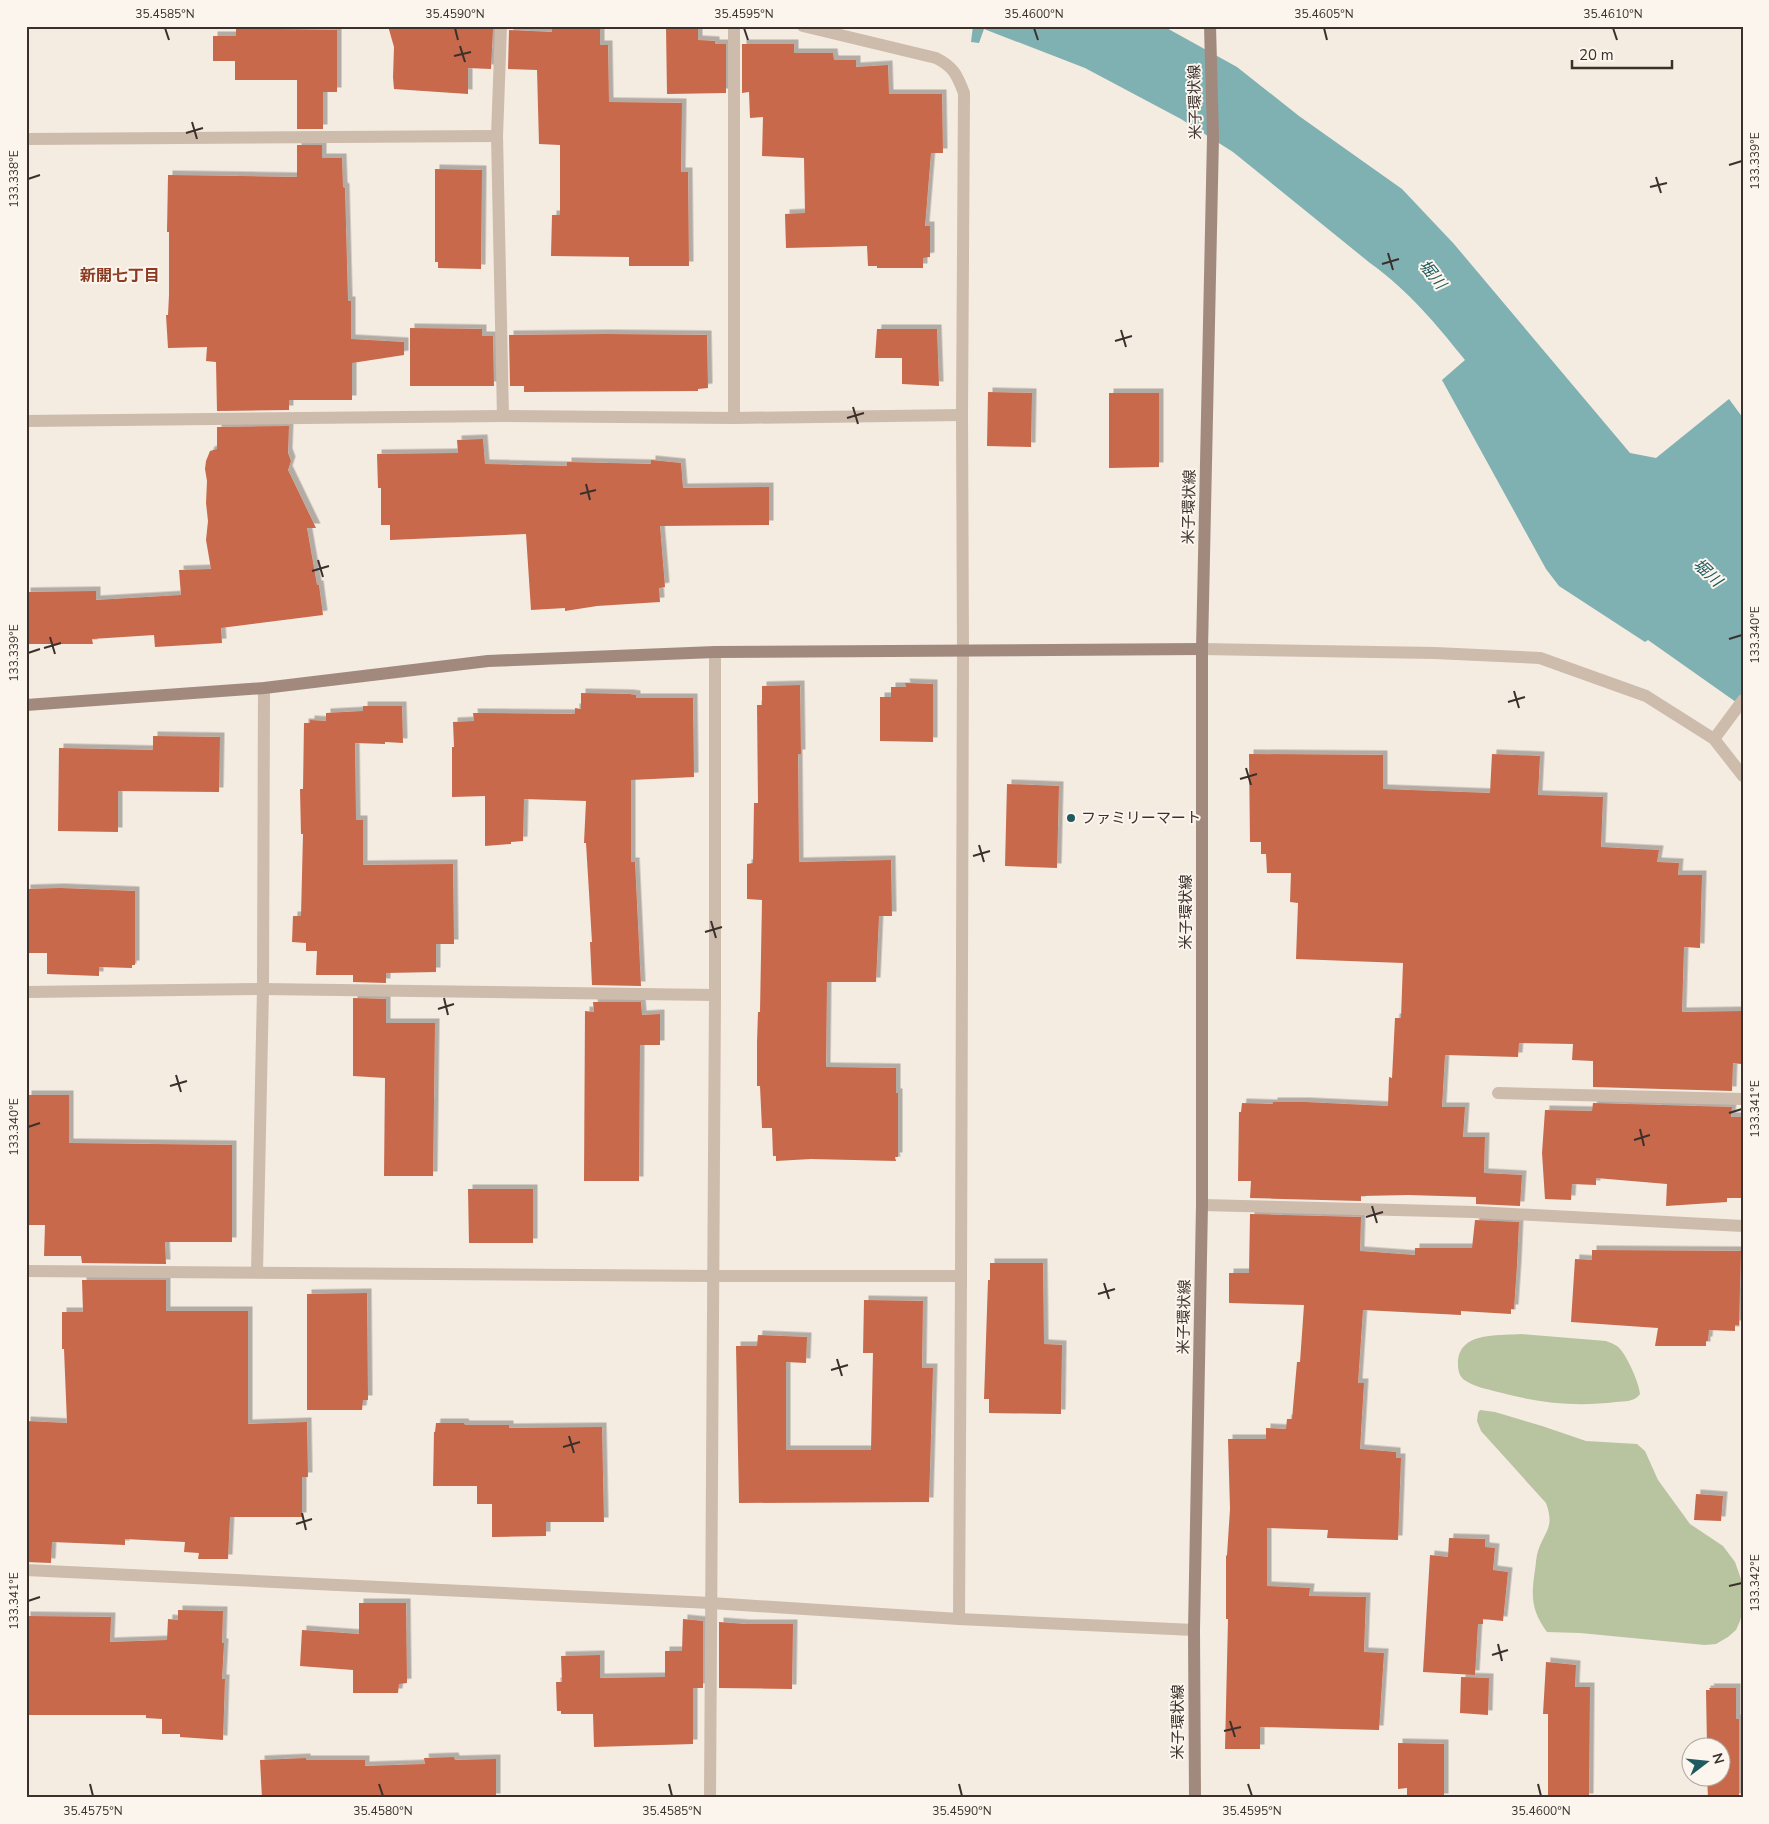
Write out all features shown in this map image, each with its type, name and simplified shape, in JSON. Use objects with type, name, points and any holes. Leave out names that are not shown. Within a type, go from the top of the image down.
[{"type":"main road","name":"米子環状線","points":[[1195,1798],[1194,1630],[1202,1206],[1202,648],[1213,137],[1210,26]]},
{"type":"main road","points":[[26,705],[264,688],[488,662],[716,652],[1202,648]]},
{"type":"street","points":[[501,26],[497,136],[503,416]]},
{"type":"street","points":[[734,26],[734,418]]},
{"type":"street","points":[[803,26],[936,58],[949,65],[958,76],[964,93],[959,1619]]},
{"type":"street","points":[[26,139],[497,136]]},
{"type":"street","points":[[26,422],[503,416],[734,418],[962,415]]},
{"type":"street","points":[[1202,648],[1435,652],[1540,658],[1646,696],[1714,739],[1743,776]]},
{"type":"street","points":[[710,1798],[716,652]]},
{"type":"street","points":[[257,1272],[263,989],[264,688]]},
{"type":"street","points":[[1714,739],[1743,700]]},
{"type":"street","points":[[26,992],[263,989],[715,995]]},
{"type":"street","points":[[1498,1093],[1743,1099]]},
{"type":"street","points":[[1202,1206],[1484,1212],[1743,1226]]},
{"type":"street","points":[[26,1270],[714,1276],[961,1276]]},
{"type":"street","points":[[26,1570],[711,1603],[959,1619],[1194,1630]]},
{"type":"green space","points":[[1521,1334],[1606,1341],[1614,1344],[1620,1349],[1630,1364],[1640,1394],[1632,1400],[1626,1401],[1586,1404],[1557,1403],[1513,1396],[1481,1388],[1464,1380],[1458,1367],[1459,1354],[1464,1346],[1480,1338]]},
{"type":"green space","points":[[1480,1410],[1495,1412],[1586,1441],[1637,1444],[1645,1451],[1658,1480],[1690,1524],[1723,1546],[1735,1562],[1742,1582],[1743,1609],[1736,1630],[1716,1644],[1705,1645],[1580,1633],[1547,1632],[1535,1610],[1533,1595],[1537,1553],[1548,1528],[1549,1511],[1546,1503],[1481,1431],[1477,1421]]},
{"type":"water","name":"堀川","points":[[973,26],[1163,26],[1237,67],[1299,116],[1402,189],[1454,244],[1630,453],[1656,458],[1729,399],[1743,418],[1743,707],[1648,640],[1645,642],[1559,586],[1546,569],[1442,380],[1465,360],[1432,321],[1397,285],[1233,152],[1181,119],[1085,68],[984,29],[979,43],[971,42]]},
{"type":"building","points":[[236,26],[279,26],[279,29],[337,30],[337,92],[323,92],[323,129],[297,129],[297,80],[235,80],[235,61],[213,61],[213,36],[236,36]]},
{"type":"building","points":[[388,26],[482,26],[482,28],[493,29],[491,69],[468,68],[468,94],[394,89],[394,47]]},
{"type":"building","points":[[552,26],[600,26],[600,45],[608,45],[609,102],[682,103],[681,172],[688,172],[689,266],[629,266],[629,257],[551,256],[552,215],[560,215],[560,145],[539,144],[537,70],[508,69],[509,30],[552,32]]},
{"type":"building","points":[[666,26],[698,26],[698,40],[715,41],[715,44],[726,44],[726,93],[667,94]]},
{"type":"building","points":[[742,44],[794,44],[794,53],[833,53],[834,60],[856,60],[856,67],[888,65],[889,94],[942,94],[943,153],[931,153],[925,226],[930,226],[930,257],[923,258],[923,268],[877,268],[877,266],[868,266],[867,246],[786,248],[785,214],[805,213],[804,158],[762,156],[763,117],[750,118],[749,92],[742,93]]},
{"type":"building","points":[[297,145],[322,145],[322,158],[342,158],[343,187],[345,188],[348,301],[351,301],[351,339],[404,342],[404,355],[352,363],[352,400],[289,400],[289,410],[217,411],[216,362],[206,361],[207,347],[168,348],[166,315],[168,315],[169,295],[168,175],[297,177]]},
{"type":"building","points":[[435,169],[482,170],[481,269],[438,268],[438,262],[435,262]]},
{"type":"building","points":[[410,328],[482,329],[482,336],[493,336],[494,386],[410,386]]},
{"type":"building","points":[[877,329],[937,329],[939,386],[902,384],[902,358],[875,358]]},
{"type":"building","points":[[509,335],[707,335],[708,388],[698,389],[698,391],[524,392],[524,386],[510,386]]},
{"type":"building","points":[[988,392],[1032,393],[1031,447],[987,446]]},
{"type":"building","points":[[1109,393],[1159,393],[1159,467],[1109,468]]},
{"type":"building","points":[[289,426],[288,453],[291,461],[288,470],[316,528],[307,528],[323,615],[221,628],[222,643],[155,647],[154,635],[92,639],[93,644],[28,644],[26,634],[26,592],[96,591],[96,600],[181,595],[179,570],[211,569],[206,540],[208,521],[205,469],[210,451],[217,449],[217,427]]},
{"type":"building","points":[[483,439],[485,464],[567,466],[567,462],[651,464],[651,460],[681,463],[683,488],[769,487],[769,525],[660,526],[665,587],[659,588],[660,602],[597,606],[565,611],[565,608],[531,610],[526,534],[390,540],[390,525],[381,525],[381,488],[378,488],[377,454],[458,453],[457,440]]},
{"type":"building","points":[[905,683],[933,684],[933,742],[880,741],[880,697],[891,697],[891,687],[906,687]]},
{"type":"building","points":[[800,685],[801,754],[798,754],[799,862],[891,860],[892,916],[879,916],[876,982],[827,982],[826,1067],[896,1068],[898,1157],[895,1157],[896,1161],[811,1159],[776,1161],[776,1156],[773,1156],[772,1128],[762,1128],[760,1086],[757,1086],[757,1043],[758,1012],[760,1012],[762,900],[747,899],[747,864],[753,863],[754,803],[758,803],[757,705],[762,705],[762,686]]},
{"type":"building","points":[[581,693],[629,694],[636,695],[636,698],[693,698],[694,777],[631,780],[631,862],[635,862],[641,986],[592,985],[590,942],[592,942],[586,843],[584,843],[586,801],[524,799],[523,841],[485,846],[485,796],[452,797],[453,722],[474,721],[473,713],[575,714],[575,708],[581,709]]},
{"type":"building","points":[[363,706],[402,706],[403,743],[355,743],[356,820],[363,820],[363,865],[453,864],[454,944],[436,944],[436,972],[386,973],[386,983],[353,982],[353,975],[316,975],[317,951],[306,951],[306,943],[292,942],[293,916],[301,916],[303,834],[301,834],[300,789],[303,789],[304,723],[310,723],[310,720],[326,721],[326,713],[363,711]]},
{"type":"building","points":[[153,736],[220,737],[219,792],[118,791],[118,832],[58,831],[59,748],[153,750]]},
{"type":"building","points":[[1249,754],[1383,755],[1383,789],[1490,793],[1492,754],[1540,756],[1538,795],[1603,797],[1601,847],[1659,850],[1657,862],[1679,863],[1678,875],[1702,875],[1700,948],[1684,947],[1682,1012],[1743,1011],[1741,1064],[1733,1063],[1732,1091],[1593,1087],[1593,1061],[1572,1060],[1573,1044],[1519,1043],[1518,1057],[1445,1055],[1442,1107],[1465,1107],[1463,1137],[1485,1137],[1484,1173],[1522,1175],[1520,1206],[1476,1204],[1476,1197],[1361,1196],[1361,1201],[1250,1198],[1251,1181],[1238,1181],[1239,1112],[1241,1112],[1242,1103],[1305,1102],[1388,1106],[1389,1077],[1392,1078],[1395,1018],[1401,1018],[1403,963],[1296,959],[1298,903],[1290,902],[1291,873],[1267,873],[1266,854],[1261,854],[1261,842],[1250,842]]},
{"type":"building","points":[[1007,784],[1059,786],[1057,868],[1005,866]]},
{"type":"building","points":[[60,888],[135,891],[135,965],[132,965],[132,968],[99,967],[99,976],[47,974],[47,953],[26,953],[26,889]]},
{"type":"building","points":[[353,998],[386,999],[386,1023],[435,1023],[433,1176],[384,1176],[385,1078],[353,1076]]},
{"type":"building","points":[[593,1002],[641,1002],[642,1015],[660,1014],[660,1045],[640,1045],[639,1181],[584,1181],[585,1011],[594,1012]]},
{"type":"building","points":[[27,1095],[69,1095],[69,1143],[232,1145],[232,1242],[165,1242],[166,1264],[82,1263],[81,1256],[44,1256],[45,1225],[26,1225]]},
{"type":"building","points":[[1593,1103],[1732,1107],[1731,1117],[1743,1117],[1742,1198],[1727,1198],[1727,1202],[1666,1206],[1667,1184],[1596,1178],[1596,1185],[1572,1184],[1571,1200],[1545,1199],[1542,1153],[1545,1110],[1592,1111]]},
{"type":"building","points":[[468,1189],[533,1189],[533,1243],[469,1243]]},
{"type":"building","points":[[1250,1214],[1361,1217],[1360,1251],[1415,1255],[1415,1248],[1472,1248],[1475,1220],[1519,1222],[1514,1309],[1511,1309],[1511,1314],[1461,1311],[1461,1315],[1363,1310],[1358,1383],[1364,1383],[1360,1449],[1396,1452],[1396,1458],[1401,1458],[1398,1540],[1327,1538],[1328,1530],[1267,1528],[1267,1586],[1310,1588],[1309,1596],[1366,1597],[1364,1652],[1384,1653],[1379,1730],[1260,1727],[1260,1749],[1225,1749],[1228,1619],[1226,1619],[1226,1556],[1230,1509],[1228,1439],[1266,1439],[1266,1428],[1286,1429],[1287,1419],[1292,1419],[1297,1362],[1300,1362],[1304,1305],[1229,1303],[1229,1273],[1249,1273]]},
{"type":"building","points":[[1592,1250],[1741,1251],[1739,1325],[1735,1325],[1735,1331],[1709,1330],[1706,1346],[1655,1346],[1658,1328],[1571,1322],[1575,1259],[1592,1260]]},
{"type":"building","points":[[990,1263],[1043,1263],[1044,1344],[1062,1345],[1061,1414],[989,1413],[989,1399],[984,1399]]},
{"type":"building","points":[[82,1280],[166,1280],[166,1311],[248,1311],[248,1424],[307,1422],[308,1477],[302,1477],[302,1517],[230,1517],[228,1559],[198,1559],[199,1553],[184,1552],[185,1542],[125,1539],[125,1545],[52,1542],[51,1563],[26,1562],[26,1421],[67,1423],[64,1349],[62,1349],[62,1312],[83,1312]]},
{"type":"building","points":[[367,1293],[368,1400],[363,1400],[362,1410],[307,1410],[307,1294]]},
{"type":"building","points":[[864,1300],[923,1301],[922,1368],[933,1368],[929,1502],[739,1503],[736,1346],[757,1346],[758,1335],[807,1337],[806,1363],[786,1362],[786,1450],[871,1450],[873,1353],[863,1353]]},
{"type":"building","points":[[436,1423],[509,1425],[509,1428],[602,1427],[604,1522],[546,1522],[546,1536],[492,1537],[492,1504],[477,1504],[477,1486],[433,1486],[434,1432]]},
{"type":"building","points":[[1696,1494],[1723,1496],[1721,1521],[1694,1520]]},
{"type":"building","points":[[1449,1538],[1485,1539],[1485,1547],[1495,1548],[1493,1570],[1508,1572],[1503,1621],[1483,1619],[1483,1624],[1478,1624],[1475,1675],[1423,1672],[1430,1555],[1448,1557]]},
{"type":"building","points":[[359,1603],[406,1603],[407,1683],[399,1684],[398,1693],[353,1693],[353,1670],[300,1666],[302,1630],[359,1634]]},
{"type":"building","points":[[178,1610],[223,1611],[222,1679],[225,1679],[223,1740],[180,1737],[180,1734],[162,1734],[162,1719],[146,1718],[146,1715],[26,1715],[26,1616],[111,1617],[110,1642],[167,1640],[168,1619],[178,1620]]},
{"type":"building","points":[[683,1619],[703,1621],[703,1688],[693,1688],[693,1744],[594,1747],[593,1714],[561,1714],[561,1711],[557,1711],[556,1682],[562,1682],[561,1656],[600,1655],[600,1678],[665,1677],[665,1651],[682,1651]]},
{"type":"building","points":[[719,1622],[793,1624],[792,1689],[719,1688]]},
{"type":"building","points":[[1546,1662],[1576,1665],[1575,1687],[1590,1687],[1589,1798],[1548,1798],[1548,1714],[1543,1714]]},
{"type":"building","points":[[1461,1677],[1489,1678],[1488,1715],[1460,1713]]},
{"type":"building","points":[[1709,1688],[1736,1688],[1736,1719],[1739,1719],[1739,1798],[1708,1798],[1707,1786],[1732,1786],[1732,1736],[1707,1736],[1706,1690],[1710,1690]]},
{"type":"building","points":[[1398,1743],[1444,1744],[1444,1798],[1407,1798],[1407,1788],[1398,1789]]},
{"type":"building","points":[[454,1757],[455,1760],[496,1759],[496,1798],[262,1798],[260,1760],[306,1758],[306,1760],[365,1760],[365,1766],[425,1764],[424,1758]]},
{"type":"place","name":"ファミリーマート","points":[[1071,818]]},
{"type":"district","name":"新開七丁目","points":[[120,275]]}]
